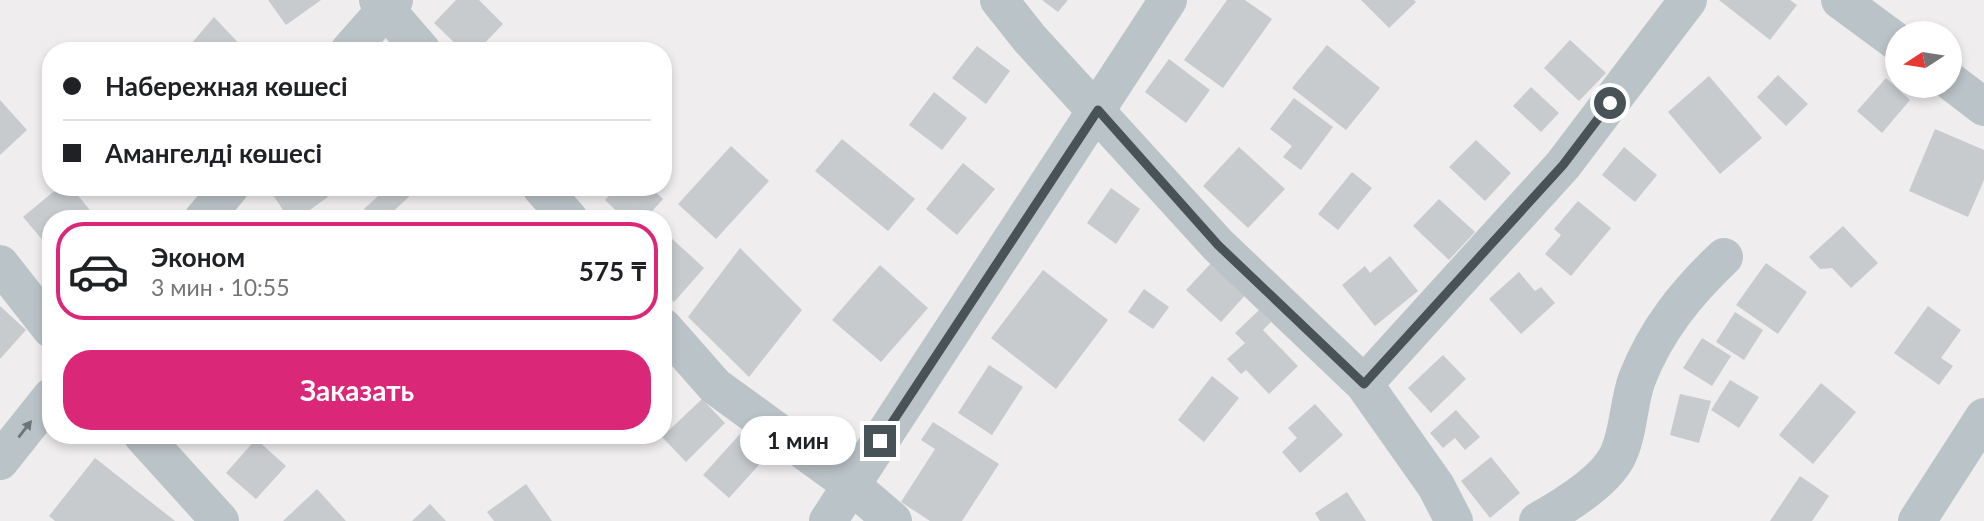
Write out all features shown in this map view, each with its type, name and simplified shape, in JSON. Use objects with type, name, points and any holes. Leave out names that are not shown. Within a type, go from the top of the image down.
[{"type":"street","points":[[999,0],[1030,39],[1098,110],[1218,245],[1364,384],[1436,486],[1454,521]]},
{"type":"street","points":[[828,521],[1168,0]]},
{"type":"street","points":[[1364,384],[1563,165],[1688,0]]},
{"type":"street","points":[[1840,0],[1885,33]]},
{"type":"street","points":[[356,42],[386,3],[415,42]]},
{"type":"street","points":[[1962,90],[1984,107]]},
{"type":"street","points":[[211,210],[222,196]]},
{"type":"street","points":[[549,196],[561,210]]},
{"type":"street","points":[[1538,521],[1577,498],[1616,457],[1637,379],[1657,337],[1687,292],[1724,257]]},
{"type":"street","points":[[0,264],[42,317]]},
{"type":"street","points":[[672,337],[715,386],[851,485],[892,521]]},
{"type":"street","points":[[0,461],[42,408]]},
{"type":"street","points":[[1917,521],[1984,417]]},
{"type":"street","points":[[151,444],[220,521]]},
{"type":"building","points":[[268,0],[321,0],[286,25]]},
{"type":"building","points":[[456,0],[479,0],[503,24],[486,42],[454,42],[434,23]]},
{"type":"building","points":[[1042,0],[1068,0],[1058,12]]},
{"type":"building","points":[[1227,0],[1245,0],[1272,19],[1223,88],[1184,60]]},
{"type":"building","points":[[1361,0],[1414,0],[1416,2],[1389,28]]},
{"type":"building","points":[[1719,0],[1790,0],[1797,5],[1770,40]]},
{"type":"building","points":[[214,17],[238,42],[193,42]]},
{"type":"building","points":[[1570,40],[1606,73],[1579,101],[1544,68]]},
{"type":"building","points":[[1327,45],[1380,88],[1346,130],[1292,88]]},
{"type":"building","points":[[977,46],[1010,71],[986,104],[952,78]]},
{"type":"building","points":[[1169,59],[1210,90],[1186,123],[1145,92]]},
{"type":"building","points":[[1778,75],[1808,104],[1786,126],[1757,97]]},
{"type":"building","points":[[1709,76],[1762,138],[1720,174],[1668,112]]},
{"type":"building","points":[[1885,79],[1885,98],[1910,100],[1882,133],[1857,111]]},
{"type":"building","points":[[1531,87],[1559,113],[1541,132],[1513,106]]},
{"type":"building","points":[[934,92],[967,118],[942,150],[909,125]]},
{"type":"building","points":[[1294,98],[1333,127],[1301,170],[1283,157],[1292,146],[1270,129]]},
{"type":"building","points":[[0,100],[27,130],[0,155]]},
{"type":"building","points":[[1935,129],[1984,150],[1984,180],[1968,217],[1909,191]]},
{"type":"building","points":[[842,139],[915,199],[888,231],[815,171]]},
{"type":"building","points":[[1476,140],[1511,173],[1485,201],[1449,167]]},
{"type":"building","points":[[731,146],[769,181],[716,239],[678,204]]},
{"type":"building","points":[[1239,147],[1285,189],[1248,228],[1203,186]]},
{"type":"building","points":[[1624,147],[1657,175],[1635,202],[1602,175]]},
{"type":"building","points":[[963,163],[995,189],[957,235],[926,209]]},
{"type":"building","points":[[1352,172],[1372,188],[1338,230],[1318,214]]},
{"type":"building","points":[[1111,188],[1140,209],[1116,244],[1087,223]]},
{"type":"building","points":[[48,196],[78,196],[90,210],[42,210],[42,239],[23,217]]},
{"type":"building","points":[[274,196],[328,197],[310,210],[283,210]]},
{"type":"building","points":[[378,196],[410,196],[395,210],[364,209]]},
{"type":"building","points":[[609,196],[660,196],[663,199],[653,210],[616,210],[605,200]]},
{"type":"building","points":[[1439,199],[1475,232],[1449,260],[1413,226]]},
{"type":"building","points":[[1578,201],[1611,228],[1571,276],[1545,254],[1561,235],[1554,229]]},
{"type":"building","points":[[1843,226],[1878,263],[1851,288],[1832,268],[1820,269],[1809,257]]},
{"type":"building","points":[[672,239],[704,268],[674,302],[672,300]]},
{"type":"building","points":[[740,248],[802,310],[749,377],[688,317]]},
{"type":"building","points":[[1390,256],[1418,291],[1375,326],[1342,285],[1365,266],[1370,273]]},
{"type":"building","points":[[1214,260],[1248,292],[1221,322],[1186,290]]},
{"type":"building","points":[[1766,263],[1807,292],[1778,334],[1736,305]]},
{"type":"building","points":[[880,265],[928,308],[881,362],[832,320]]},
{"type":"building","points":[[1043,270],[1108,320],[1056,389],[991,338]]},
{"type":"building","points":[[1519,272],[1535,291],[1541,287],[1555,303],[1521,334],[1489,299]]},
{"type":"building","points":[[1144,289],[1169,307],[1153,329],[1128,312]]},
{"type":"building","points":[[0,306],[26,330],[0,359]]},
{"type":"building","points":[[1928,306],[1961,330],[1941,358],[1953,366],[1939,385],[1894,353]]},
{"type":"building","points":[[1259,310],[1271,322],[1263,330],[1298,366],[1269,394],[1246,370],[1241,374],[1227,359],[1245,343],[1235,333]]},
{"type":"building","points":[[1735,312],[1763,330],[1744,360],[1716,342]]},
{"type":"building","points":[[1702,338],[1731,356],[1712,386],[1683,368]]},
{"type":"building","points":[[1443,355],[1466,379],[1431,413],[1408,388]]},
{"type":"building","points":[[989,365],[1023,387],[992,435],[958,413]]},
{"type":"building","points":[[1212,376],[1239,398],[1204,442],[1178,420]]},
{"type":"building","points":[[1730,380],[1759,397],[1739,428],[1711,410]]},
{"type":"building","points":[[1821,383],[1856,412],[1813,464],[1779,435]]},
{"type":"building","points":[[1680,394],[1711,401],[1699,443],[1670,435]]},
{"type":"building","points":[[702,399],[725,423],[686,462],[669,444],[672,444],[672,428]]},
{"type":"building","points":[[1315,404],[1343,435],[1300,473],[1282,452],[1297,438],[1288,428]]},
{"type":"building","points":[[1456,410],[1480,437],[1465,450],[1455,438],[1443,448],[1430,433]]},
{"type":"building","points":[[933,422],[999,464],[962,521],[930,521],[901,502],[935,449],[921,440]]},
{"type":"building","points":[[740,434],[766,457],[729,498],[703,475]]},
{"type":"building","points":[[252,444],[262,444],[286,466],[256,499],[226,473]]},
{"type":"building","points":[[1491,457],[1520,493],[1490,518],[1461,481]]},
{"type":"building","points":[[95,458],[175,521],[55,521],[49,516]]},
{"type":"building","points":[[1800,476],[1829,496],[1812,521],[1770,521]]},
{"type":"building","points":[[526,484],[552,521],[494,521],[487,512]]},
{"type":"building","points":[[317,489],[346,521],[283,521]]},
{"type":"building","points":[[1347,492],[1366,521],[1320,521],[1315,513]]},
{"type":"building","points":[[430,504],[446,521],[412,521]]},
{"type":"route","points":[[880,441],[1098,110],[1218,245],[1364,384],[1563,165],[1610,103]]}]
